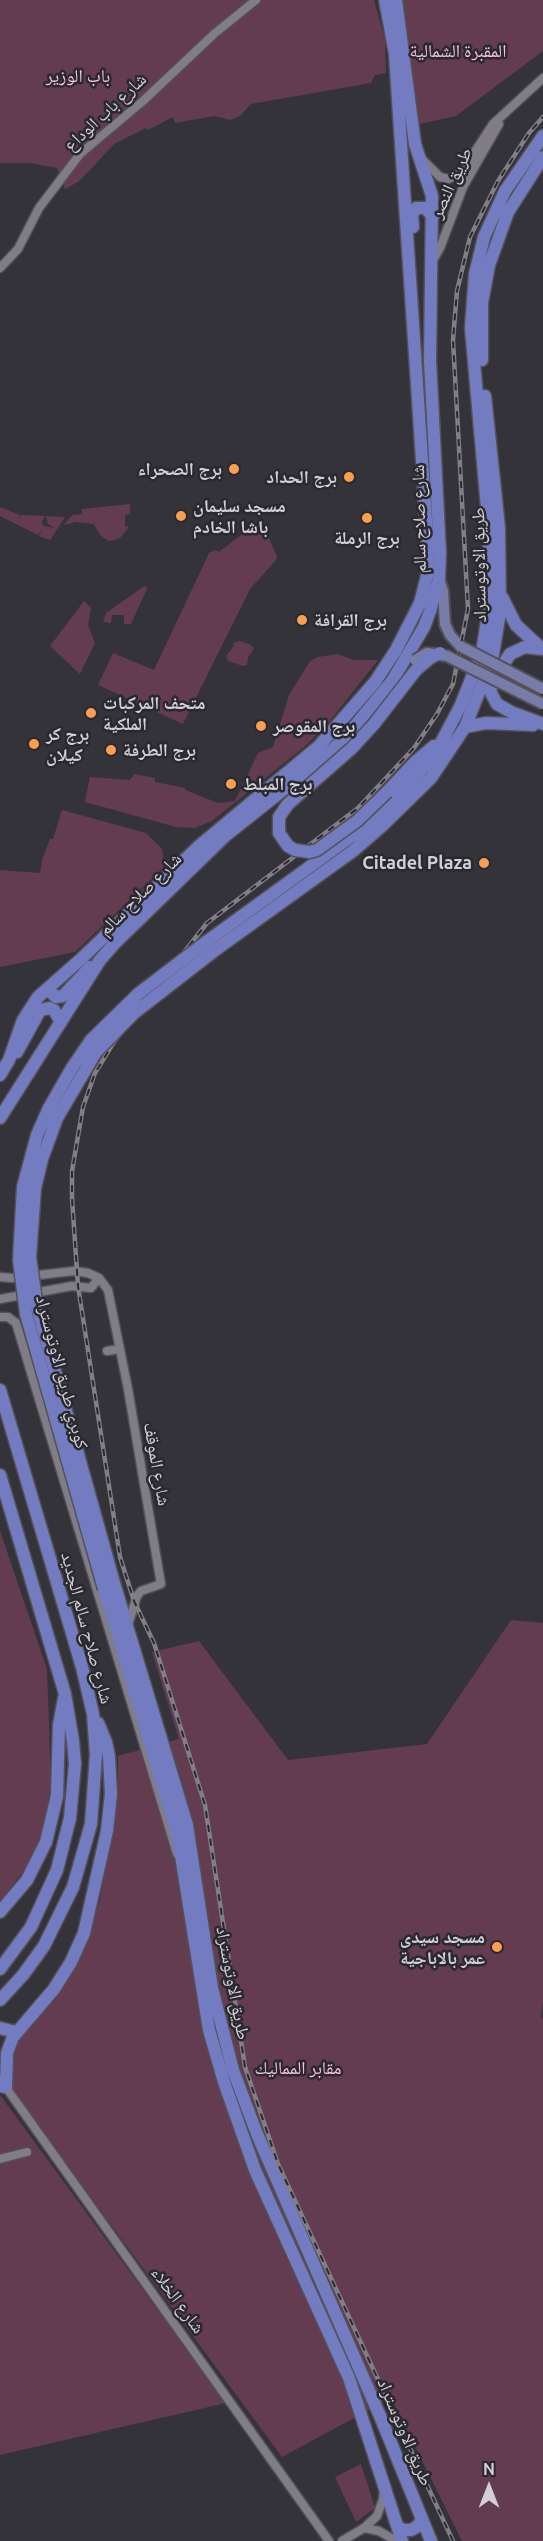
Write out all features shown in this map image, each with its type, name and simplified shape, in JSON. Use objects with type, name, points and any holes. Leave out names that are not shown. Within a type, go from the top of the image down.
[{"type":"highway","name":"شارع صلاح سالم","points":[[0,1076],[9,1060],[23,1020],[30,1008],[47,989],[205,841],[319,746],[375,682],[414,618],[426,582],[428,550],[395,54],[385,0]]},
{"type":"highway","name":"شارع صلاح سالم","points":[[0,1118],[100,960],[200,858],[344,739],[392,681],[424,627],[439,579],[440,553],[430,338],[433,216],[432,196],[415,144],[396,0]]},
{"type":"highway","points":[[481,274],[484,237],[500,200],[523,162],[543,136]]},
{"type":"highway","points":[[481,274],[508,212],[543,157]]},
{"type":"highway","points":[[408,263],[413,249],[413,211],[416,208],[425,208],[433,216]]},
{"type":"highway","name":"طريق الاوتوستراد","points":[[210,947],[346,855],[383,825],[432,778],[465,727],[494,651],[501,594],[499,528],[481,354],[481,274]]},
{"type":"highway","name":"طريق الاوتوستراد","points":[[210,947],[359,831],[405,789],[445,739],[460,707],[482,652],[489,609],[489,530],[471,328],[481,274]]},
{"type":"highway","points":[[501,594],[516,625],[542,650]]},
{"type":"highway","points":[[542,650],[525,647],[510,654],[493,681],[490,691],[497,704],[543,725]]},
{"type":"highway","points":[[440,653],[416,670],[352,748],[288,804],[279,817],[279,833],[283,840],[295,850],[310,852],[317,850],[357,821],[416,762],[445,739]]},
{"type":"highway","points":[[465,727],[486,723],[543,725]]},
{"type":"highway","name":"كوبري طريق الاوتوستراد","points":[[109,1586],[26,1314],[20,1260],[23,1187],[37,1135],[49,1108],[91,1040],[138,994],[210,947]]},
{"type":"highway","points":[[47,989],[56,997],[63,996],[85,971],[100,960]]},
{"type":"highway","points":[[9,1060],[22,1045],[40,1010],[50,1008],[54,1010],[61,1022]]},
{"type":"highway","name":"شارع صلاح سالم الجديد","points":[[0,1390],[82,1667],[96,1738],[93,1807],[83,1856],[73,1887],[44,1946],[23,1975],[0,2000]]},
{"type":"highway","points":[[0,1475],[65,1694],[73,1741],[73,1799],[62,1856],[39,1913],[0,1969]]},
{"type":"highway","name":"طريق الاوتوستراد","points":[[109,1586],[127,1628],[187,1826],[212,1988],[233,2070],[257,2134],[380,2415],[431,2541]]},
{"type":"highway","name":"طريق الاوتوستراد","points":[[109,1586],[171,1810],[184,1873],[209,2030],[224,2082],[255,2170],[349,2378],[402,2541]]},
{"type":"highway","points":[[0,1911],[33,1871],[51,1827],[58,1780],[59,1725],[65,1694]]},
{"type":"highway","points":[[2,2084],[8,2053],[16,2032],[46,2001],[63,1976],[81,1940],[89,1913],[106,1831],[111,1788],[106,1742],[93,1714]]},
{"type":"highway","points":[[0,2028],[16,2032]]},
{"type":"highway","points":[[397,2526],[404,2530],[411,2530],[418,2526],[422,2518]]},
{"type":"main road","points":[[439,579],[443,591],[447,630],[460,646],[543,689]]},
{"type":"main road","points":[[392,681],[415,660],[427,653],[440,653],[543,704]]},
{"type":"street","name":"شارع باب الوداع","points":[[0,268],[18,249],[39,208],[80,154],[143,101],[214,34],[256,0]]},
{"type":"street","name":"طريق النصر","points":[[415,144],[434,173],[448,179],[455,177],[461,173],[489,129],[543,78]]},
{"type":"street","name":"طريق النصر","points":[[432,262],[440,248],[463,187],[501,118]]},
{"type":"street","points":[[0,1277],[12,1278],[77,1271],[99,1278],[91,1288],[72,1286],[0,1299]]},
{"type":"street","points":[[48,1274],[50,1289]]},
{"type":"street","name":"شارع الموقف","points":[[99,1278],[109,1295],[120,1349],[161,1584],[141,1591],[137,1596],[127,1628]]},
{"type":"street","points":[[0,1317],[8,1317],[15,1323],[166,1824],[184,1873]]},
{"type":"street","points":[[107,1351],[120,1349]]},
{"type":"street","name":"شارع الخلاء","points":[[2,2084],[329,2541]]},
{"type":"street","points":[[0,2159],[27,2152]]},
{"type":"street","points":[[342,2541],[364,2528],[381,2508],[384,2490]]},
{"type":"street","points":[[364,2528],[379,2531],[396,2541]]},
{"type":"green space","name":"باب الوزير","points":[[0,0],[374,0],[385,40],[386,73],[375,75],[371,83],[251,104],[240,116],[230,120],[214,116],[175,123],[173,117],[114,144],[78,182],[65,189],[57,168],[30,163],[0,163]]},
{"type":"green space","name":"المقبرة الشمالية","points":[[396,0],[543,0],[543,51],[456,116],[415,125]]},
{"type":"green space","points":[[130,504],[130,514],[125,515],[125,526],[129,527],[120,538],[115,540],[109,541],[100,535],[94,524],[76,522],[64,525],[72,515],[82,514],[82,509]]},
{"type":"green space","points":[[0,507],[20,515],[18,520],[21,515],[45,516],[43,526],[55,528],[48,524],[46,516],[65,517],[50,540],[39,536],[42,529],[38,535],[0,516]]},
{"type":"green space","points":[[262,524],[277,556],[276,560],[250,589],[183,724],[98,685],[113,653],[154,670],[209,553],[215,550],[219,552],[253,526]]},
{"type":"green space","points":[[146,586],[147,589],[131,624],[124,624],[124,615],[112,615],[111,623],[103,622],[106,613]]},
{"type":"green space","points":[[84,601],[91,608],[88,625],[95,643],[80,674],[50,646]]},
{"type":"green space","points":[[240,641],[251,645],[254,649],[248,657],[247,665],[243,666],[228,661],[226,656],[234,646],[233,643]]},
{"type":"green space","points":[[338,654],[354,660],[378,660],[325,727],[304,747],[212,821],[195,828],[176,827],[85,802],[90,777],[130,780],[134,774],[155,778],[155,782],[185,788],[185,790],[218,803],[235,801],[258,753],[273,747],[289,695],[310,661],[318,657]]},
{"type":"green space","points":[[62,810],[146,833],[162,849],[165,866],[75,952],[0,967],[0,870],[40,873],[42,860],[50,839],[53,839]]},
{"type":"green space","points":[[0,1531],[47,1669],[51,1783],[43,1836],[31,1862],[0,1901]]},
{"type":"green space","name":"مقابر المماليك","points":[[511,1620],[543,1623],[543,2002],[541,2017],[543,2020],[543,2541],[462,2541],[391,2398],[282,2457],[0,2074],[11,2048],[71,1973],[89,1937],[100,1899],[118,1795],[118,1756],[179,1739],[152,1652],[199,1641],[288,1760],[427,1744]]},
{"type":"green space","points":[[0,2095],[226,2403],[0,2455]]},
{"type":"green space","points":[[361,2464],[375,2508],[356,2522],[335,2477]]},
{"type":"railway","points":[[453,2541],[278,2164],[245,2067],[205,1805],[154,1643],[134,1601],[120,1557],[78,1286],[72,1171],[83,1107],[95,1073],[114,1042],[207,923],[358,808],[414,748],[437,714],[453,684],[468,609],[453,340],[457,291],[470,237],[498,181],[529,133],[543,117]]},
{"type":"place","name":"برج الصحراء","points":[[234,469]]},
{"type":"place","name":"برج الحداد","points":[[349,477]]},
{"type":"place","name":"مسجد سليمان باشا الخادم","points":[[181,516]]},
{"type":"place","name":"برج الرملة","points":[[367,518]]},
{"type":"place","name":"برج القرافة","points":[[302,620]]},
{"type":"place","name":"متحف المركبات الملكية","points":[[91,713]]},
{"type":"place","name":"برج المقوصر","points":[[261,726]]},
{"type":"place","name":"برج كر كيلان","points":[[34,744]]},
{"type":"place","name":"برج الطرفة","points":[[111,750]]},
{"type":"place","name":"برج المبلط","points":[[231,784]]},
{"type":"place","name":"Citadel Plaza","points":[[484,863]]},
{"type":"place","name":"مسجد سيدى عمر بالاباجية","points":[[497,1947]]}]
